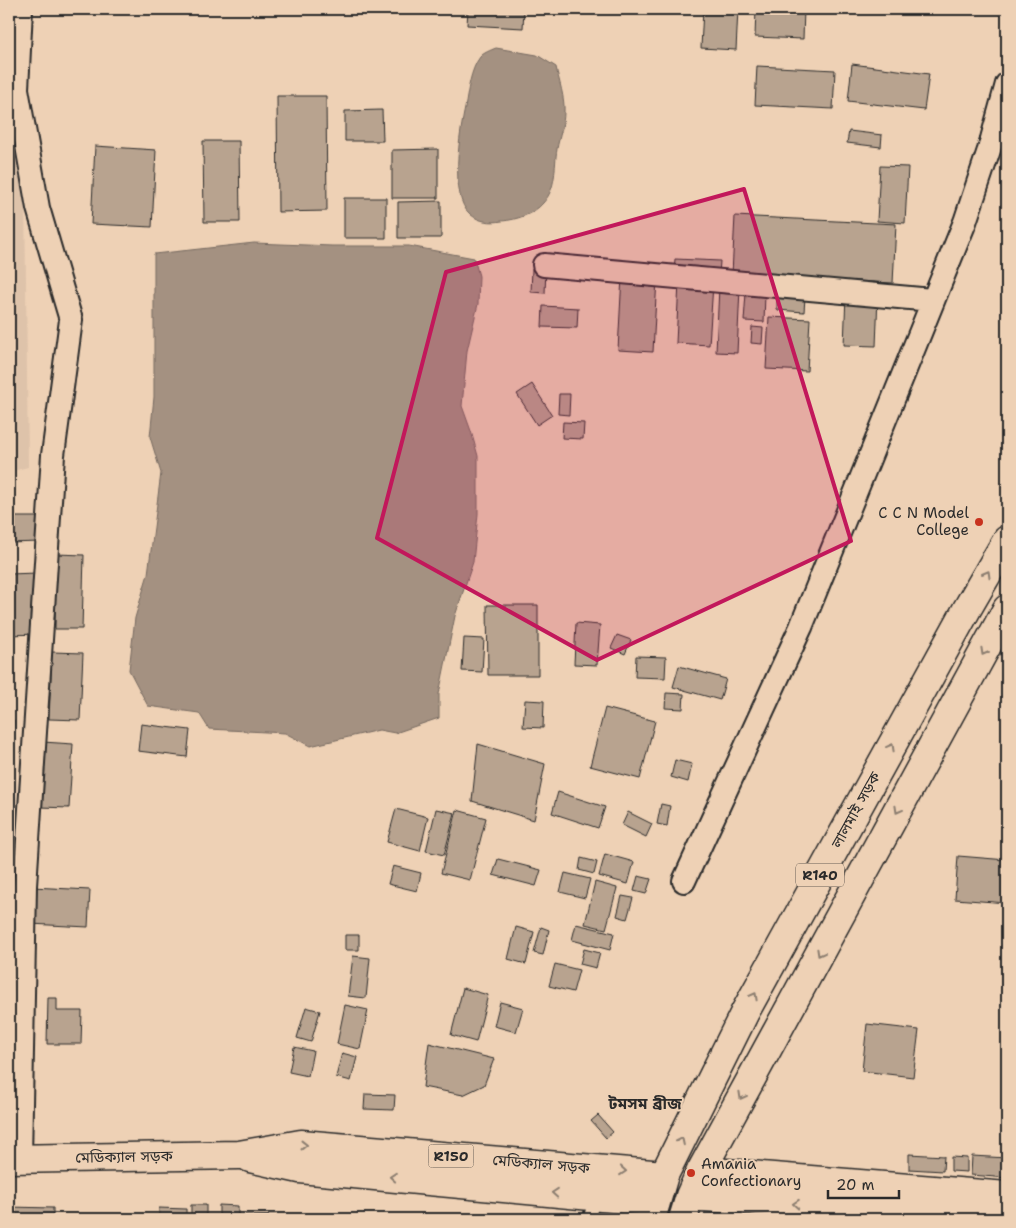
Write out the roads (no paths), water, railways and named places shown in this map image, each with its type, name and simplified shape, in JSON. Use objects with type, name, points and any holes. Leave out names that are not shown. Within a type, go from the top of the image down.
[{"type":"main road","name":"লালমাই সড়ক","points":[[653,1211],[664,1175],[745,1012],[1007,540]]},
{"type":"main road","points":[[967,609],[1003,618]]},
{"type":"main road","name":"R140","points":[[687,1208],[701,1171],[1003,618]]},
{"type":"main road","name":"মেডিক্যাল সড়ক","points":[[15,1159],[239,1155],[301,1144],[664,1175]]},
{"type":"main road","name":"মেডিক্যাল সড়ক","points":[[239,1155],[300,1168],[481,1186],[592,1208],[653,1211]]},
{"type":"main road","points":[[481,1186],[484,1159]]},
{"type":"main road","points":[[701,1171],[1007,1196]]},
{"type":"main road","points":[[687,1208],[1002,1219]]},
{"type":"street","points":[[15,1159],[25,886],[53,455],[71,320],[38,208],[17,89],[21,9]]},
{"type":"street","points":[[684,881],[801,627],[965,222],[989,150],[1007,84]]},
{"type":"street","points":[[544,265],[932,300]]},
{"type":"place","name":"C C N Model College","points":[[979,522]]},
{"type":"place","name":"Amania Confectionary","points":[[691,1173]]},
{"type":"district","name":"টমসম ব্রীজ","points":[[645,1103]]}]
